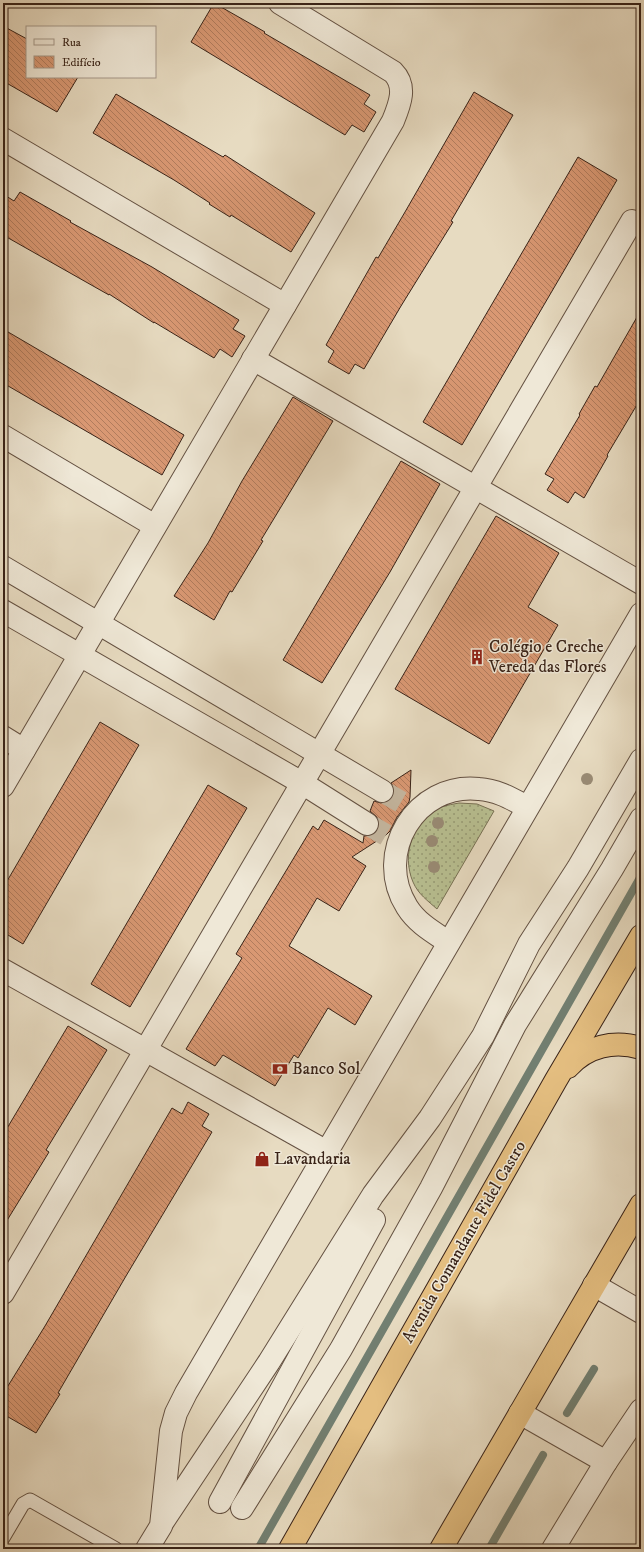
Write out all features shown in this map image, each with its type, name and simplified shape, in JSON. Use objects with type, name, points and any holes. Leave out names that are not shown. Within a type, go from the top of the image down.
[{"type":"highway","name":"Avenida Comandante Fidel Castro","points":[[290,1549],[556,1080],[641,936]]},
{"type":"highway","points":[[556,1080],[579,1056],[599,1047],[620,1044],[641,1048]]},
{"type":"highway","points":[[441,1549],[641,1206]]},
{"type":"street","points":[[3,786],[393,121],[401,100],[398,76],[280,3]]},
{"type":"street","points":[[3,139],[285,305]]},
{"type":"street","points":[[3,1293],[632,221]]},
{"type":"street","points":[[253,359],[641,583]]},
{"type":"street","points":[[3,436],[155,526]]},
{"type":"street","points":[[3,567],[382,791]]},
{"type":"street","points":[[3,611],[302,783],[367,824]]},
{"type":"street","points":[[160,1526],[171,1431],[176,1412],[186,1393],[448,942],[641,614]]},
{"type":"street","points":[[3,737],[24,750]]},
{"type":"street","points":[[147,1549],[160,1526],[269,1362],[373,1195],[430,1118],[483,1036],[530,944],[578,868],[641,760]]},
{"type":"street","points":[[448,942],[416,918],[404,900],[396,880],[392,839],[406,825],[412,809],[425,804],[438,796],[451,792],[465,789],[493,791],[527,807]]},
{"type":"street","points":[[242,1508],[341,1349],[430,1188],[515,1024],[612,869],[641,819]]},
{"type":"street","points":[[3,970],[327,1152]]},
{"type":"street","points":[[220,1502],[430,1118]]},
{"type":"street","points":[[594,1285],[641,1312]]},
{"type":"street","points":[[553,1549],[606,1462],[641,1410]]},
{"type":"street","points":[[520,1413],[606,1462]]},
{"type":"lane","points":[[3,1538],[23,1504],[30,1500],[116,1549]]},
{"type":"green space","points":[[459,803],[477,804],[494,811],[437,909],[420,894],[413,882],[408,860],[409,849],[412,839],[423,820],[441,807]]},
{"type":"building","points":[[214,3],[370,95],[364,104],[376,112],[364,132],[352,125],[345,135],[191,42]]},
{"type":"building","points":[[3,26],[26,38],[26,78],[77,78],[57,112],[3,81]]},
{"type":"building","points":[[474,92],[513,115],[451,221],[453,222],[364,369],[355,364],[349,374],[328,362],[334,351],[326,345],[376,257],[378,258]]},
{"type":"building","points":[[116,94],[223,157],[225,155],[315,213],[291,252],[231,215],[230,217],[174,180],[93,133]]},
{"type":"building","points":[[578,157],[617,180],[462,445],[423,422]]},
{"type":"building","points":[[20,192],[71,221],[70,222],[152,267],[239,320],[233,329],[245,336],[232,357],[220,349],[214,358],[154,323],[109,294],[3,235],[3,194],[14,201]]},
{"type":"building","points":[[641,310],[641,398],[607,455],[608,456],[584,498],[575,492],[568,503],[547,490],[554,479],[545,474],[580,415],[579,414],[595,386],[597,387]]},
{"type":"building","points":[[3,329],[184,435],[162,475],[3,383]]},
{"type":"building","points":[[293,397],[333,421],[261,540],[263,541],[232,592],[230,591],[214,620],[174,596],[208,543],[242,481]]},
{"type":"building","points":[[401,461],[440,484],[390,572],[322,683],[283,660]]},
{"type":"building","name":"Colégio e Creche Vereda das Flores","points":[[496,516],[559,553],[528,607],[558,625],[489,744],[395,689]]},
{"type":"building","points":[[100,722],[139,745],[23,944],[3,932],[3,888]]},
{"type":"building","points":[[411,770],[409,802],[397,817],[390,831],[352,857],[366,866],[339,911],[317,898],[289,946],[372,996],[355,1025],[328,1008],[298,1058],[294,1055],[275,1086],[223,1055],[215,1066],[186,1049],[242,958],[236,954],[313,826],[318,830],[324,820],[363,843],[364,836],[373,835],[378,830],[378,818],[370,811],[374,801],[381,803],[388,802],[393,798],[394,792],[393,785],[391,783]]},
{"type":"building","points":[[208,785],[247,808],[130,1007],[91,984]]},
{"type":"building","points":[[68,1026],[107,1050],[46,1150],[49,1152],[3,1227],[3,1135]]},
{"type":"building","points":[[188,1102],[209,1114],[202,1126],[212,1132],[126,1276],[58,1393],[60,1394],[36,1433],[3,1414],[3,1394],[45,1326],[172,1108],[182,1114]]},
{"type":"waterway","points":[[258,1549],[641,876]]},
{"type":"waterway","points":[[567,1413],[594,1369]]},
{"type":"waterway","points":[[489,1549],[543,1455]]},
{"type":"tunnel","points":[[382,791],[408,806]]},
{"type":"tunnel","points":[[367,824],[386,835]]},
{"type":"place","name":"Colégio e Creche Vereda das Flores","points":[[477,657]]},
{"type":"place","name":"Banco Sol","points":[[280,1069]]},
{"type":"place","name":"Lavandaria","points":[[262,1159]]}]
